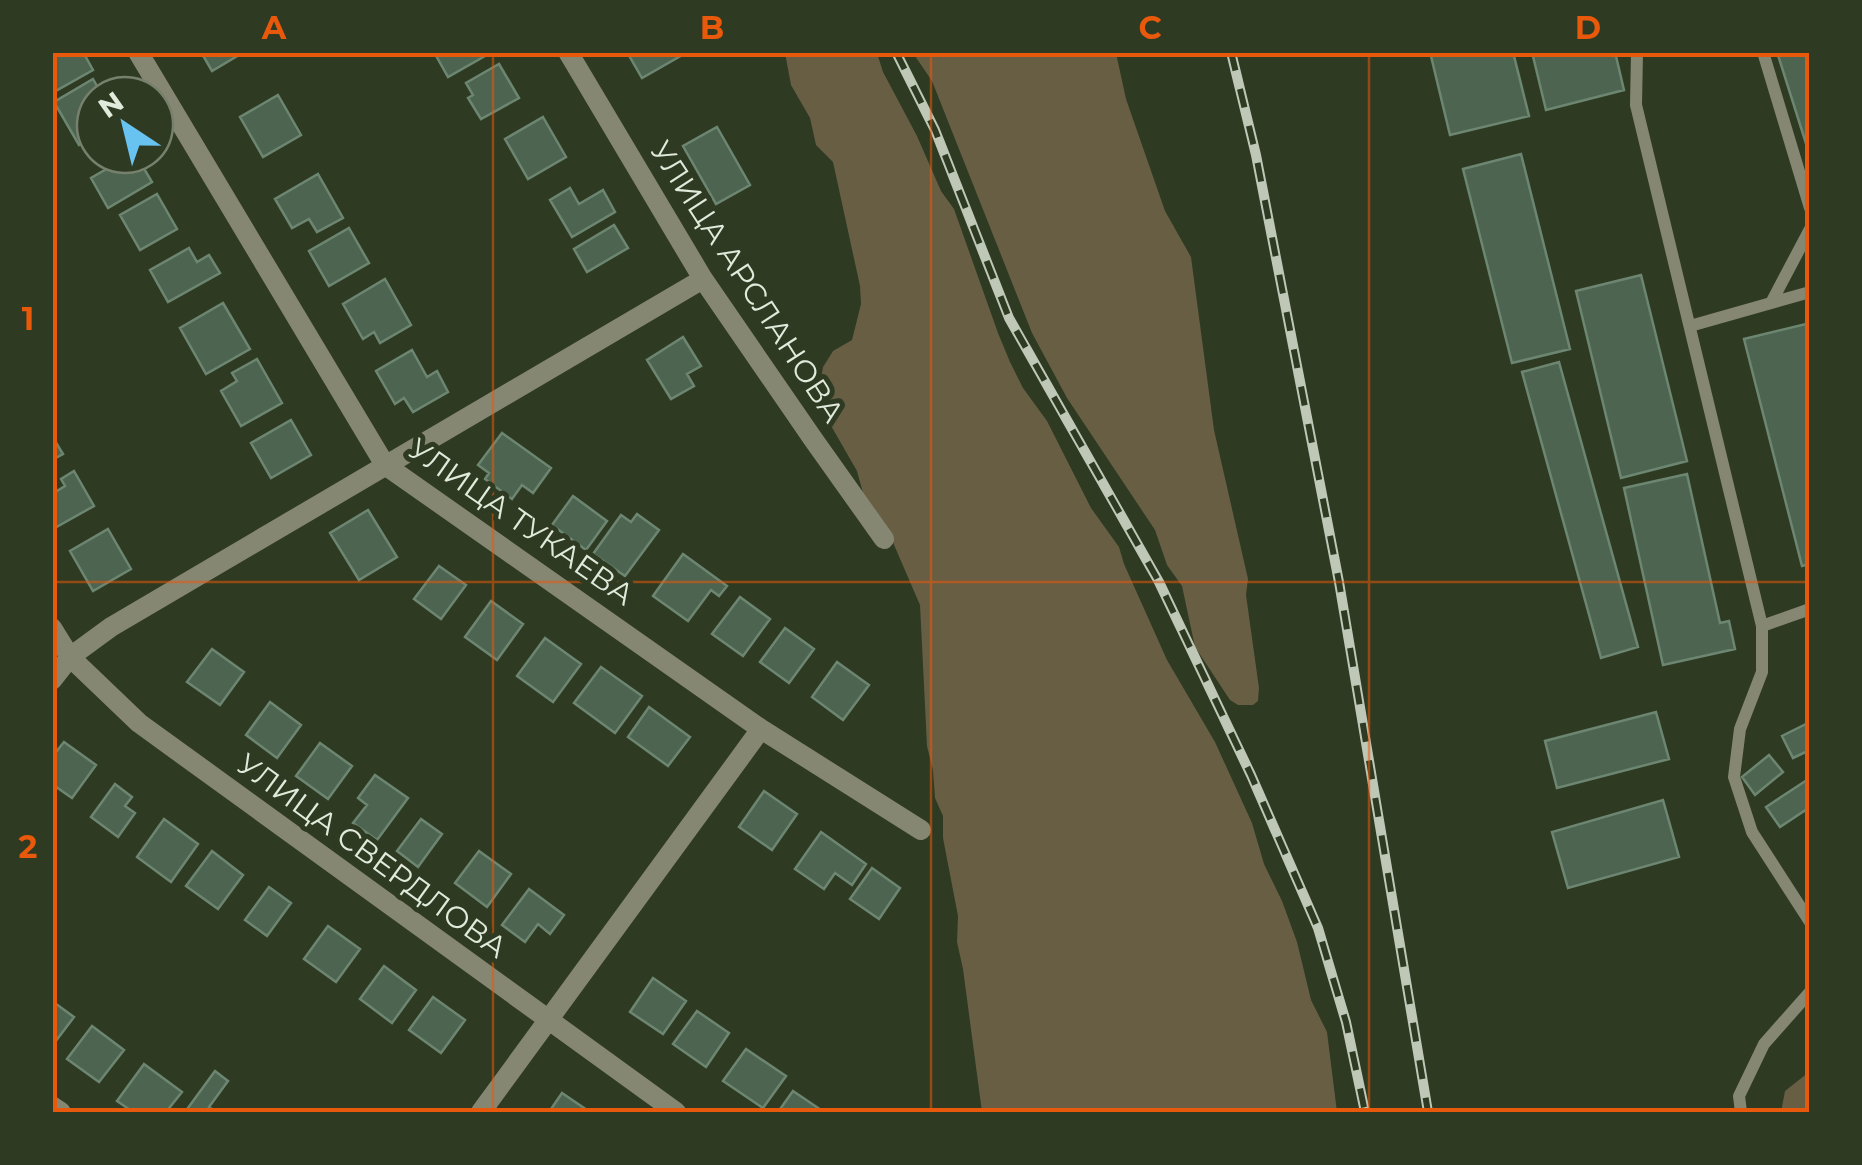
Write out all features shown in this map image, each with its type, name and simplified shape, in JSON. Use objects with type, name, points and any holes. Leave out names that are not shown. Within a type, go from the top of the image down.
[{"type":"street","name":"УЛИЦА ТУКАЕВА","points":[[138,52],[386,466],[761,729],[921,830]]},
{"type":"street","name":"УЛИЦА АРСЛАНОВА","points":[[568,52],[703,278],[884,539]]},
{"type":"street","points":[[52,680],[70,657],[112,627],[703,278]]},
{"type":"street","name":"УЛИЦА СВЕРДЛОВА","points":[[52,628],[70,657],[139,723],[676,1112]]},
{"type":"street","points":[[481,1112],[761,729]]},
{"type":"street","points":[[52,1106],[61,1112]]},
{"type":"lane","points":[[1637,52],[1636,105],[1762,626],[1762,672],[1740,729],[1734,777],[1752,832],[1810,922]]},
{"type":"lane","points":[[1763,52],[1810,208]]},
{"type":"lane","points":[[1771,303],[1810,229]]},
{"type":"lane","points":[[1690,326],[1810,292]]},
{"type":"lane","points":[[1762,626],[1810,608]]},
{"type":"lane","points":[[1741,1112],[1739,1096],[1764,1044],[1810,992]]},
{"type":"shaded area","points":[[785,53],[877,53],[941,191],[954,209],[1010,362],[1047,421],[1091,508],[1119,547],[1167,660],[1215,742],[1252,823],[1264,864],[1297,942],[1311,1000],[1327,1032],[1337,1112],[982,1112],[943,816],[935,798],[927,746],[920,605],[885,524],[863,493],[857,471],[818,396],[823,367],[833,351],[852,340],[861,304],[860,286],[833,162],[816,145],[810,118],[791,85]]},
{"type":"shaded area","points":[[913,53],[1116,53],[1126,99],[1165,211],[1191,257],[1214,430],[1248,579],[1246,595],[1259,688],[1258,701],[1253,705],[1238,705],[1230,700],[1195,647],[1182,586],[1167,565],[1155,530],[1067,398],[1032,333],[932,81]]},
{"type":"shaded area","points":[[1809,1072],[1809,1112],[1781,1112],[1785,1091]]},
{"type":"building","points":[[52,52],[83,52],[93,70],[75,75],[75,80],[52,93]]},
{"type":"building","points":[[201,52],[244,52],[212,71]]},
{"type":"building","points":[[434,52],[492,52],[448,77]]},
{"type":"building","points":[[627,52],[683,52],[684,54],[642,78]]},
{"type":"building","points":[[1430,52],[1513,52],[1529,116],[1450,135]]},
{"type":"building","points":[[1532,52],[1615,52],[1624,90],[1546,110]]},
{"type":"building","points":[[1777,52],[1810,52],[1810,156]]},
{"type":"building","points":[[499,64],[519,98],[481,119],[468,98],[473,95],[466,83]]},
{"type":"building","points":[[75,90],[75,138],[54,102]]},
{"type":"building","points":[[278,95],[301,135],[263,157],[240,117]]},
{"type":"building","points":[[543,117],[566,157],[528,179],[505,139]]},
{"type":"building","points":[[717,127],[750,185],[716,204],[683,146]]},
{"type":"building","points":[[1521,154],[1570,349],[1512,363],[1463,169]]},
{"type":"building","points":[[318,174],[343,218],[317,232],[309,219],[292,228],[275,199]]},
{"type":"building","points":[[148,175],[152,182],[108,208],[91,178]]},
{"type":"building","points":[[570,188],[579,204],[603,190],[615,212],[572,237],[550,200]]},
{"type":"building","points":[[157,194],[177,229],[140,250],[120,215]]},
{"type":"building","points":[[614,225],[628,248],[587,272],[574,249]]},
{"type":"building","points":[[349,228],[369,263],[329,286],[309,251]]},
{"type":"building","points":[[189,248],[197,262],[209,255],[220,273],[168,302],[150,270]]},
{"type":"building","points":[[1641,275],[1687,461],[1621,478],[1576,291]]},
{"type":"building","points":[[385,279],[411,325],[380,343],[374,332],[363,339],[343,304]]},
{"type":"building","points":[[223,303],[250,349],[206,374],[180,328]]},
{"type":"building","points":[[1810,323],[1810,564],[1802,566],[1744,339]]},
{"type":"building","points":[[683,337],[701,366],[687,374],[694,386],[671,399],[647,360]]},
{"type":"building","points":[[412,350],[427,377],[437,371],[448,392],[413,412],[404,398],[395,404],[376,371]]},
{"type":"building","points":[[257,359],[282,403],[241,426],[221,391],[237,381],[232,373]]},
{"type":"building","points":[[1559,362],[1638,647],[1601,658],[1522,372]]},
{"type":"building","points":[[291,420],[311,455],[271,478],[251,443]]},
{"type":"building","points":[[502,433],[551,468],[533,493],[522,485],[512,499],[485,479],[489,473],[478,465]]},
{"type":"building","points":[[52,436],[63,454],[52,460]]},
{"type":"building","points":[[74,471],[94,506],[53,529],[52,494],[65,486],[61,479]]},
{"type":"building","points":[[1687,474],[1720,623],[1729,621],[1735,649],[1663,665],[1624,488]]},
{"type":"building","points":[[573,496],[607,521],[586,550],[552,525]]},
{"type":"building","points":[[368,510],[397,557],[359,580],[330,533]]},
{"type":"building","points":[[637,514],[659,530],[625,576],[593,554],[621,515],[631,522]]},
{"type":"building","points":[[108,529],[131,569],[93,591],[70,551]]},
{"type":"building","points":[[683,554],[727,586],[719,596],[711,590],[688,621],[653,596]]},
{"type":"building","points":[[439,566],[466,585],[441,619],[414,599]]},
{"type":"building","points":[[740,597],[770,619],[743,656],[712,634]]},
{"type":"building","points":[[491,601],[523,624],[497,660],[465,637]]},
{"type":"building","points":[[785,628],[814,649],[789,683],[760,662]]},
{"type":"building","points":[[545,638],[581,664],[553,702],[517,676]]},
{"type":"building","points":[[212,649],[244,672],[220,705],[187,682]]},
{"type":"building","points":[[837,662],[869,685],[843,720],[812,697]]},
{"type":"building","points":[[601,667],[642,696],[615,733],[574,703]]},
{"type":"building","points":[[270,702],[301,725],[277,758],[246,735]]},
{"type":"building","points":[[649,707],[690,737],[668,766],[628,737]]},
{"type":"building","points":[[1656,712],[1669,759],[1557,788],[1545,741]]},
{"type":"building","points":[[1810,722],[1810,750],[1793,758],[1782,736]]},
{"type":"building","points":[[64,742],[96,765],[72,798],[52,784],[52,757]]},
{"type":"building","points":[[320,743],[352,766],[328,799],[296,776]]},
{"type":"building","points":[[1769,755],[1783,772],[1755,795],[1742,777]]},
{"type":"building","points":[[375,775],[408,798],[377,840],[353,823],[367,805],[358,798]]},
{"type":"building","points":[[1810,778],[1810,807],[1780,827],[1766,807]]},
{"type":"building","points":[[115,784],[132,797],[125,806],[135,813],[118,837],[91,817]]},
{"type":"building","points":[[764,791],[797,814],[772,850],[739,827]]},
{"type":"building","points":[[1663,800],[1679,857],[1568,888],[1552,832]]},
{"type":"building","points":[[164,819],[198,844],[171,882],[137,857]]},
{"type":"building","points":[[421,819],[442,834],[418,867],[397,851]]},
{"type":"building","points":[[821,832],[866,864],[852,885],[835,873],[824,889],[795,869]]},
{"type":"building","points":[[212,851],[243,875],[218,909],[186,886]]},
{"type":"building","points":[[479,851],[511,874],[487,907],[455,883]]},
{"type":"building","points":[[872,868],[900,888],[879,919],[850,899]]},
{"type":"building","points":[[269,887],[291,903],[267,936],[245,920]]},
{"type":"building","points":[[529,889],[564,915],[550,934],[538,924],[525,942],[502,925]]},
{"type":"building","points":[[328,926],[360,949],[336,982],[304,959]]},
{"type":"building","points":[[384,966],[416,990],[392,1023],[360,999]]},
{"type":"building","points":[[653,978],[686,1001],[663,1034],[630,1012]]},
{"type":"building","points":[[433,997],[465,1020],[441,1053],[409,1030]]},
{"type":"building","points":[[52,1001],[74,1017],[52,1046]]},
{"type":"building","points":[[697,1011],[729,1033],[706,1067],[673,1044]]},
{"type":"building","points":[[92,1026],[124,1050],[99,1082],[67,1059]]},
{"type":"building","points":[[746,1049],[786,1076],[763,1108],[723,1081]]},
{"type":"building","points":[[144,1064],[182,1092],[166,1112],[133,1112],[117,1101]]},
{"type":"building","points":[[215,1071],[228,1081],[209,1107],[216,1112],[185,1112]]},
{"type":"building","points":[[793,1091],[824,1112],[778,1112]]},
{"type":"building","points":[[562,1093],[590,1112],[549,1112]]},
{"type":"railway","points":[[896,52],[935,130],[1009,318],[1159,582],[1251,775],[1318,928],[1346,1022],[1365,1112]]},
{"type":"railway","points":[[1231,52],[1256,155],[1339,582],[1428,1112]]}]
